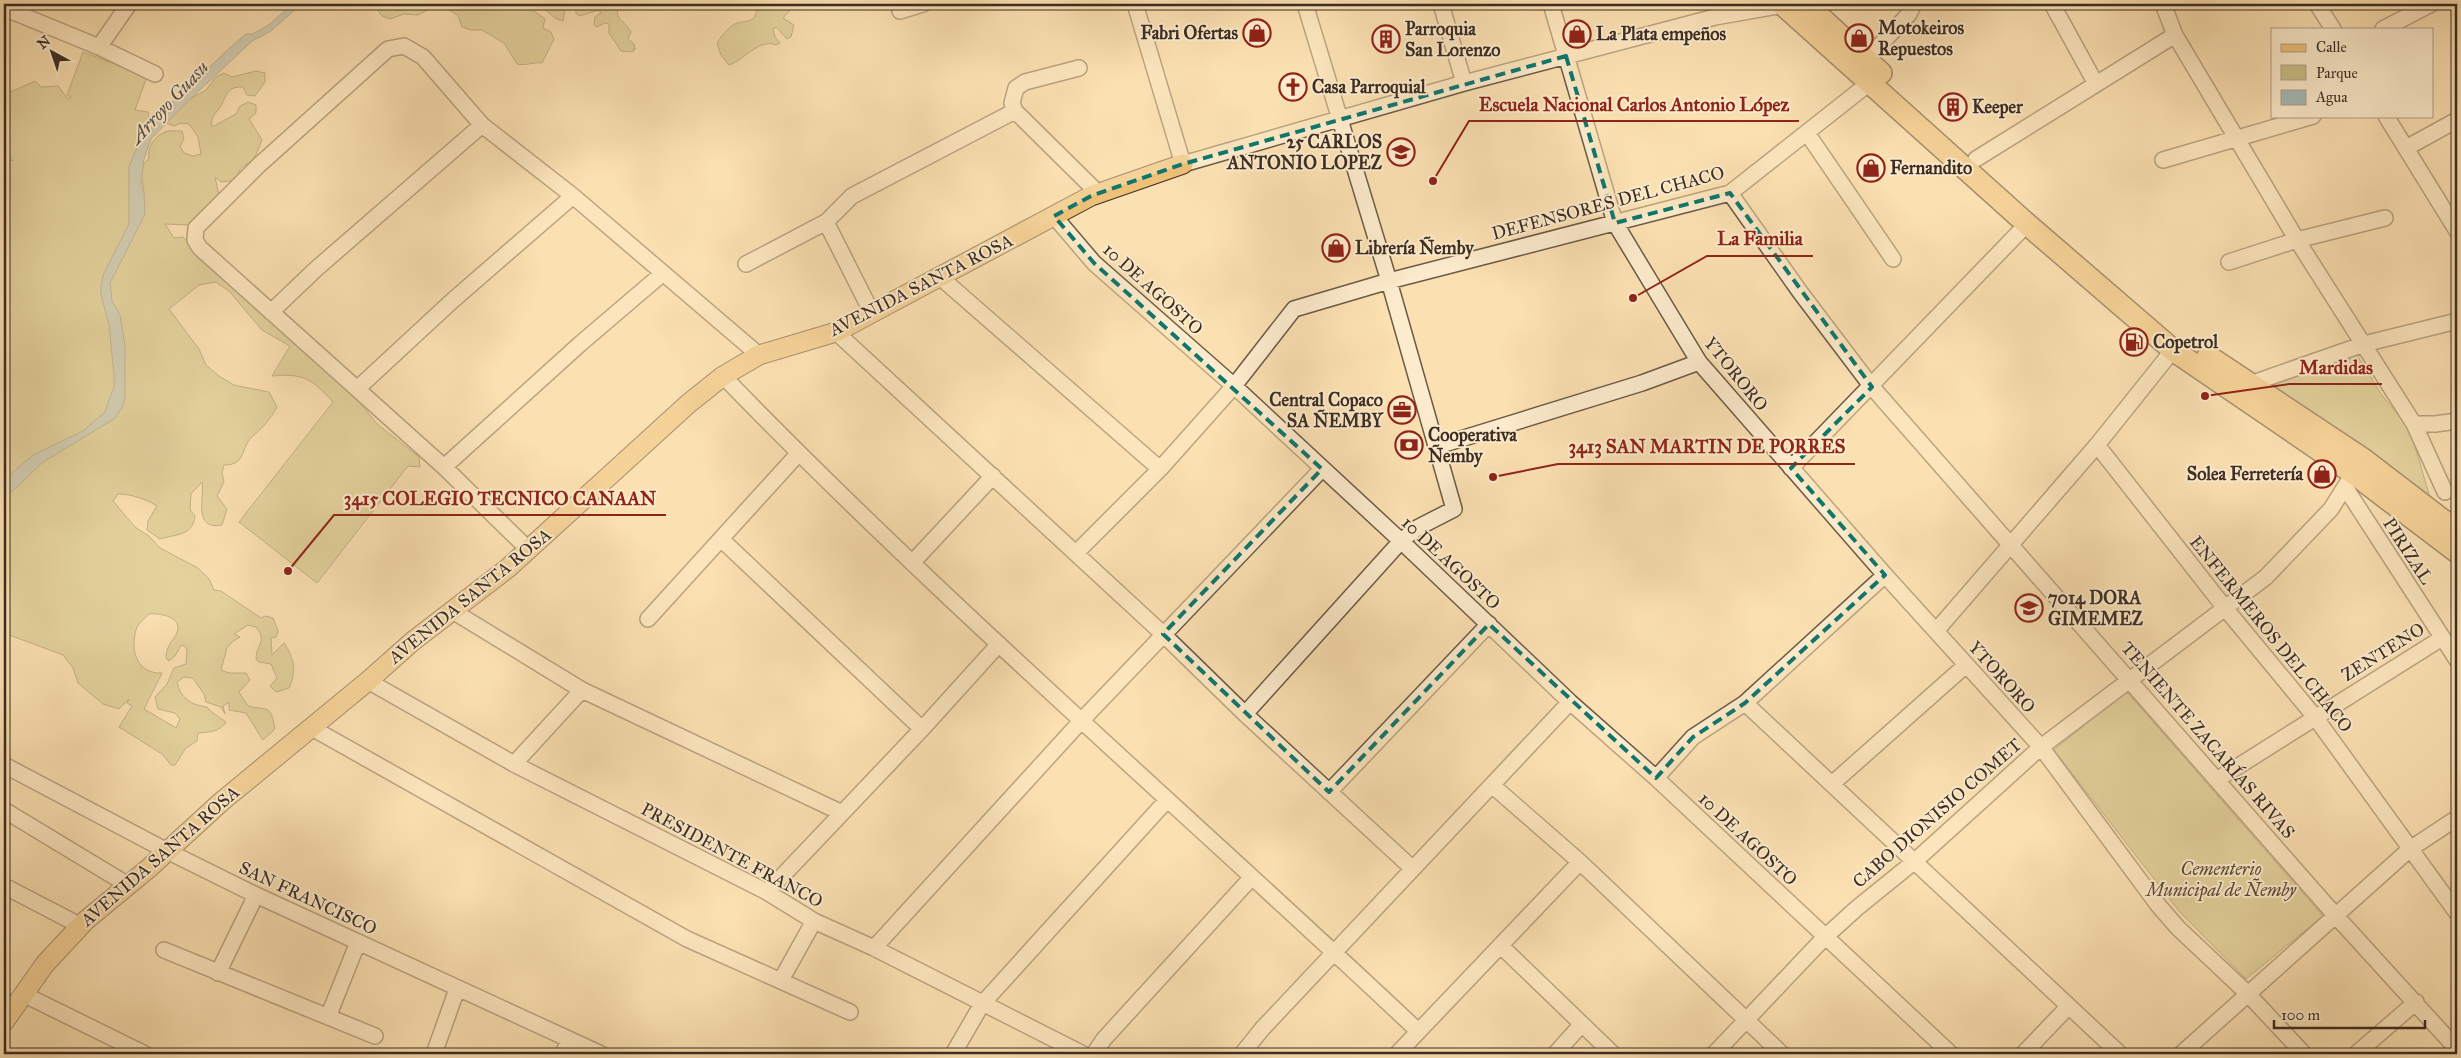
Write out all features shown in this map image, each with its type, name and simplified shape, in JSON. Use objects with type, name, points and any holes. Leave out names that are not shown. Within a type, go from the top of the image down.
[{"type":"highway","points":[[1785,4],[2027,224],[2173,350],[2457,552]]},
{"type":"highway","points":[[1806,4],[2036,214],[2184,340],[2250,384],[2351,477],[2457,531]]},
{"type":"main road","name":"AVENIDA SANTA ROSA","points":[[4,1022],[45,964],[81,926],[221,802],[312,728],[451,610],[529,550],[688,404],[723,376],[758,355],[836,332],[1098,193],[1183,164]]},
{"type":"street","points":[[99,48],[128,4]]},
{"type":"street","points":[[900,11],[923,4]]},
{"type":"street","points":[[1135,4],[1183,164],[1464,83],[1715,17],[1785,4]]},
{"type":"street","points":[[1245,714],[1401,541],[1417,528],[1454,509],[1438,446],[1305,4]]},
{"type":"street","points":[[1440,4],[1464,83]]},
{"type":"street","name":"YTORORO","points":[[1551,4],[1615,223],[1698,362],[1885,575],[2042,747],[2158,906],[2178,928],[2247,993],[2304,1054]]},
{"type":"street","points":[[1866,60],[1909,14],[1914,4]]},
{"type":"street","points":[[2052,4],[2096,84]]},
{"type":"street","points":[[2162,4],[2175,35],[2298,240],[2414,424],[2445,492]]},
{"type":"street","points":[[2317,4],[2332,28]]},
{"type":"street","points":[[2385,28],[2431,4]]},
{"type":"street","points":[[4,8],[155,74]]},
{"type":"street","points":[[1976,159],[2175,35]]},
{"type":"street","points":[[529,550],[444,467],[200,248],[195,240],[196,228],[259,166],[388,49],[404,46],[422,57],[482,125],[573,196],[758,355]]},
{"type":"street","points":[[1078,68],[1025,82],[1016,88],[1012,103],[1015,110],[1098,193]]},
{"type":"street","name":"DEFENSORES DEL CHACO","points":[[1076,553],[1160,469],[1234,386],[1294,309],[1389,282],[1730,193],[1864,88],[1873,85]]},
{"type":"street","points":[[746,264],[826,222],[852,196],[1015,110]]},
{"type":"street","points":[[2164,160],[2306,118]]},
{"type":"street","points":[[2387,118],[2457,231]]},
{"type":"street","points":[[2406,148],[2457,120]]},
{"type":"street","points":[[271,312],[323,263],[482,125]]},
{"type":"street","points":[[1808,133],[1893,259]]},
{"type":"street","name":"TENIENTE ZACARÍAS RIVAS","points":[[1730,193],[1800,292],[1872,387],[2012,544],[2336,915],[2457,1049]]},
{"type":"street","points":[[357,389],[452,300],[573,196]]},
{"type":"street","name":"10 DE AGOSTO","points":[[1054,216],[1094,263],[1234,386],[1401,541],[1570,702],[1656,778],[1951,1054]]},
{"type":"street","points":[[2229,262],[2298,240],[2384,218]]},
{"type":"street","points":[[826,222],[872,313]]},
{"type":"street","points":[[1791,468],[1872,387],[2027,224]]},
{"type":"street","points":[[444,467],[580,344],[662,274]]},
{"type":"street","points":[[940,277],[1160,469]]},
{"type":"street","points":[[2250,384],[2364,344],[2457,321]]},
{"type":"street","points":[[836,332],[994,476],[1163,634],[1245,714],[1413,869]]},
{"type":"street","points":[[1936,630],[2097,445],[2173,350]]},
{"type":"street","points":[[1438,446],[1642,383],[1698,362]]},
{"type":"street","points":[[723,376],[798,454],[912,563],[1418,1031]]},
{"type":"street","points":[[2414,424],[2457,421]]},
{"type":"street","name":"ENFERMEROS DEL CHACO","points":[[2097,445],[2225,608],[2316,717],[2457,913]]},
{"type":"street","points":[[648,619],[722,540],[798,454]]},
{"type":"street","points":[[874,948],[1082,720],[1322,469]]},
{"type":"street","points":[[912,563],[994,476]]},
{"type":"street","name":"CABO DIONISIO COMET","points":[[1714,1054],[1825,937],[1864,902],[1915,861],[2042,747],[2252,587],[2260,570],[2323,503],[2351,477]]},
{"type":"street","name":"PIRIZAL","points":[[2351,477],[2442,638],[2457,660]]},
{"type":"street","points":[[722,540],[922,729]]},
{"type":"street","points":[[1656,778],[1693,737],[1745,703],[1885,575]]},
{"type":"street","points":[[451,610],[582,690],[842,813]]},
{"type":"street","points":[[1329,792],[1489,624]]},
{"type":"street","name":"ZENTENO","points":[[2218,779],[2442,638]]},
{"type":"street","points":[[767,892],[922,729],[999,644]]},
{"type":"street","points":[[1833,783],[1966,665]]},
{"type":"street","name":"PRESIDENTE FRANCO","points":[[368,681],[514,764],[767,892],[814,921],[874,948],[1083,1054]]},
{"type":"street","points":[[514,764],[582,690]]},
{"type":"street","points":[[1242,1054],[1262,1029],[1493,786],[1570,702]]},
{"type":"street","points":[[1745,703],[1833,783],[2068,1007],[2120,1054]]},
{"type":"street","points":[[312,728],[687,940],[850,1012]]},
{"type":"street","name":"SAN FRANCISCO","points":[[4,765],[167,851],[256,895],[601,1054]]},
{"type":"street","points":[[1493,786],[1580,862],[1782,1054]]},
{"type":"street","points":[[953,1054],[982,1004],[1167,800]]},
{"type":"street","points":[[4,810],[128,885]]},
{"type":"street","points":[[2181,1054],[2410,849],[2457,818]]},
{"type":"street","points":[[1397,1054],[1580,862]]},
{"type":"street","points":[[1094,1054],[1104,1039],[1252,877]]},
{"type":"street","points":[[4,886],[81,926]]},
{"type":"street","points":[[218,973],[256,895]]},
{"type":"street","points":[[780,980],[814,921]]},
{"type":"street","points":[[328,1017],[358,942]]},
{"type":"street","points":[[1501,946],[1581,1026],[1613,1054]]},
{"type":"street","points":[[164,950],[376,1036]]},
{"type":"street","points":[[434,1054],[457,989]]},
{"type":"street","points":[[23,994],[145,1054]]},
{"type":"street","points":[[2356,1054],[2416,1002]]},
{"type":"street","points":[[2023,1054],[2068,1007]]},
{"type":"street","points":[[1555,1054],[1581,1026]]},
{"type":"street","points":[[562,1054],[569,1040]]},
{"type":"highlighted area","points":[[1566,56],[1615,223],[1730,193],[1872,387],[1791,468],[1885,575],[1745,703],[1693,737],[1656,778],[1489,624],[1329,792],[1163,634],[1322,469],[1094,263],[1054,216],[1091,196],[1183,164]]},
{"type":"green space","points":[[373,4],[524,4],[545,19],[543,28],[551,32],[554,39],[542,63],[517,64],[504,43],[482,30],[471,30],[462,27],[458,15],[447,9],[435,6],[418,15],[404,14],[390,19],[382,16]]},
{"type":"green space","points":[[539,4],[566,4],[563,21],[555,18]]},
{"type":"green space","points":[[575,4],[618,4],[619,18],[631,32],[628,39],[634,44],[635,50],[634,48],[633,52],[621,51],[609,33],[609,24],[605,23],[597,27],[594,25],[595,17],[601,13],[599,10],[579,16],[576,13]]},
{"type":"green space","points":[[757,4],[790,4],[792,8],[783,18],[794,25],[791,37],[787,39],[776,27],[773,29],[775,37],[780,43],[757,47],[729,65],[721,55],[717,43],[733,25],[752,19],[755,16]]},
{"type":"green space","points":[[83,52],[147,76],[135,110],[148,112],[149,120],[149,126],[137,147],[136,153],[140,193],[144,186],[138,171],[149,158],[149,150],[152,143],[161,134],[169,131],[182,131],[184,139],[180,146],[184,153],[193,156],[201,154],[198,137],[189,124],[181,123],[174,126],[166,123],[190,99],[206,90],[216,77],[224,73],[232,77],[256,71],[265,73],[265,82],[255,96],[247,95],[243,87],[231,89],[212,120],[212,127],[236,114],[240,106],[248,102],[256,105],[256,113],[249,119],[262,140],[258,151],[250,162],[242,167],[237,180],[221,182],[215,177],[219,195],[189,225],[165,224],[174,238],[183,237],[336,373],[377,424],[419,457],[420,467],[408,466],[317,583],[239,522],[333,402],[307,379],[283,375],[272,376],[290,346],[262,330],[229,291],[216,282],[199,285],[169,309],[199,349],[206,365],[234,385],[269,392],[277,407],[272,416],[248,441],[240,459],[231,464],[224,465],[222,473],[224,482],[217,496],[227,509],[222,525],[207,523],[203,518],[202,482],[191,494],[190,510],[195,516],[194,523],[183,533],[160,539],[147,530],[148,521],[157,506],[143,499],[123,494],[118,494],[113,501],[135,527],[149,536],[160,548],[198,568],[209,579],[214,590],[221,591],[261,618],[265,616],[273,618],[278,631],[276,637],[271,638],[272,655],[284,643],[292,659],[294,670],[289,688],[276,692],[270,686],[277,678],[271,664],[259,662],[256,659],[261,636],[256,627],[248,625],[234,634],[240,637],[227,648],[221,670],[229,673],[246,673],[250,680],[239,692],[248,706],[265,709],[270,712],[275,729],[263,740],[246,713],[229,710],[229,702],[223,706],[225,714],[221,707],[206,702],[204,694],[193,678],[184,677],[177,682],[178,688],[187,700],[207,707],[226,722],[217,730],[198,733],[197,741],[186,748],[175,765],[171,765],[162,754],[119,727],[132,706],[127,703],[129,699],[119,709],[103,704],[78,683],[73,668],[63,655],[4,633],[4,157],[13,161],[4,149],[4,95],[35,81],[41,87],[58,86],[68,99],[71,97],[67,95]],"holes":[[[149,614],[168,616],[177,625],[178,629],[168,648],[166,658],[169,661],[175,656],[181,645],[185,646],[187,650],[186,664],[174,668],[167,684],[155,697],[158,709],[175,713],[180,719],[176,728],[144,709],[162,673],[147,670],[141,665],[135,653],[134,638],[140,623]]]},
{"type":"green space","points":[[2358,357],[2381,394],[2410,429],[2431,501],[2261,386]]},
{"type":"green space","name":"Cementerio Municipal de Ñemby","points":[[2126,691],[2323,916],[2246,979],[2179,911],[2054,750]]},
{"type":"water","points":[[292,4],[301,4],[271,31],[252,41],[151,139],[144,159],[141,184],[144,192],[145,214],[110,283],[112,301],[120,315],[125,346],[125,399],[122,408],[114,419],[43,462],[4,499],[4,483],[12,473],[33,455],[83,431],[105,412],[114,387],[114,375],[109,325],[101,295],[101,285],[104,273],[129,224],[129,167],[138,145],[170,104],[234,44],[246,34],[253,34],[270,24]]},
{"type":"place","name":"Fabri Ofertas","points":[[1257,33]]},
{"type":"place","name":"La Plata empeños","points":[[1577,34]]},
{"type":"place","name":"Motokeiros Repuestos","points":[[1859,38]]},
{"type":"place","name":"Parroquia San Lorenzo","points":[[1386,39]]},
{"type":"place","name":"Casa Parroquial","points":[[1293,87]]},
{"type":"place","name":"Keeper","points":[[1953,107]]},
{"type":"place","name":"25 CARLOS ANTONIO LOPEZ","points":[[1401,152]]},
{"type":"place","name":"Fernandito","points":[[1871,168]]},
{"type":"place","name":"Escuela Nacional Carlos Antonio López","points":[[1433,181]]},
{"type":"place","name":"Librería Ñemby","points":[[1336,248]]},
{"type":"place","name":"La Familia","points":[[1633,298]]},
{"type":"place","name":"Copetrol","points":[[2134,342]]},
{"type":"place","name":"Mardidas","points":[[2205,396]]},
{"type":"place","name":"Central Copaco SA ÑEMBY","points":[[1402,410]]},
{"type":"place","name":"Cooperativa Ñemby","points":[[1409,445]]},
{"type":"place","name":"Solea Ferretería","points":[[2322,474]]},
{"type":"place","name":"3413 SAN MARTIN DE PORRES","points":[[1493,477]]},
{"type":"place","name":"3415 COLEGIO TECNICO CANAAN","points":[[288,571]]},
{"type":"place","name":"7014 DORA GIMEMEZ","points":[[2029,608]]},
{"type":"water label","name":"Arroyo Guasu","points":[[169,102]]}]
